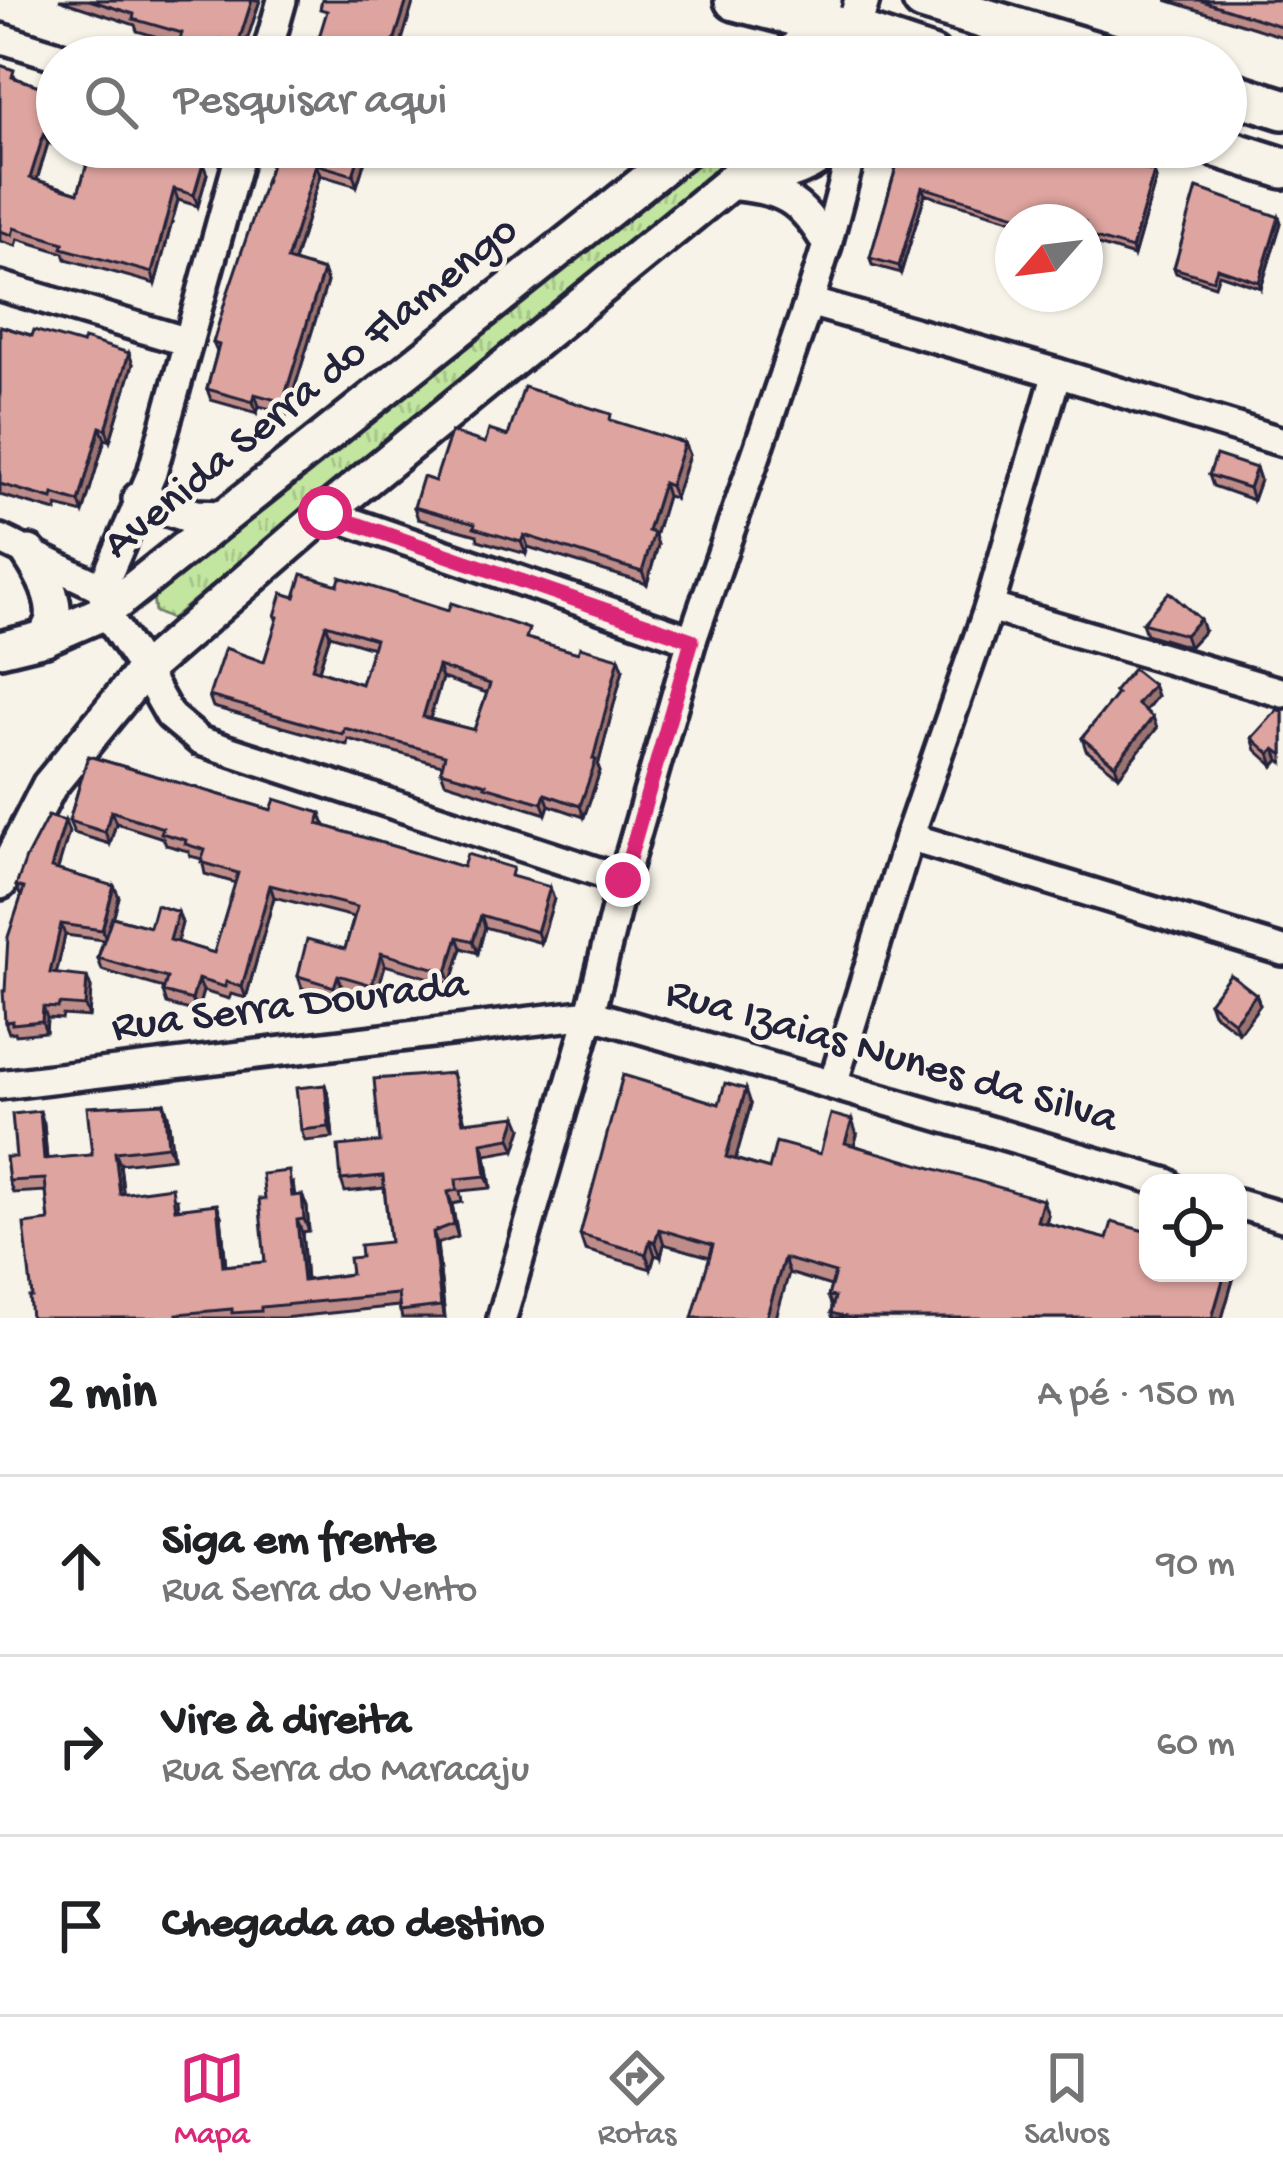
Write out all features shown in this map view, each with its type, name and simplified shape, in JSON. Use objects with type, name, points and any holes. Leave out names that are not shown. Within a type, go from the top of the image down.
[{"type":"main road","points":[[735,0],[840,22]]},
{"type":"main road","points":[[923,0],[1042,36]]},
{"type":"main road","points":[[1247,98],[1283,109]]},
{"type":"main road","points":[[1247,157],[1283,168]]},
{"type":"street","points":[[272,36],[282,0]]},
{"type":"street","points":[[0,38],[36,49]]},
{"type":"street","points":[[103,600],[152,473],[236,168]]},
{"type":"street","name":"Avenida Serra do Flamengo","points":[[0,649],[45,638],[223,518],[662,168]]},
{"type":"street","points":[[0,882],[50,785],[144,670],[325,513],[738,186],[751,168]]},
{"type":"street","points":[[738,186],[809,168]]},
{"type":"street","points":[[502,1318],[692,640],[809,302],[847,168]]},
{"type":"street","points":[[738,186],[772,192],[793,202],[812,217],[827,245]]},
{"type":"street","points":[[0,286],[188,343]]},
{"type":"street","points":[[809,302],[1283,442]]},
{"type":"street","points":[[832,1084],[989,607],[1058,373]]},
{"type":"street","points":[[140,500],[195,517],[223,518]]},
{"type":"street","points":[[325,513],[692,640]]},
{"type":"street","points":[[15,546],[103,600],[170,716],[200,741],[623,880]]},
{"type":"street","points":[[15,546],[43,574],[53,621],[45,638]]},
{"type":"street","points":[[989,607],[1283,693]]},
{"type":"street","points":[[910,837],[1283,951]]},
{"type":"street","name":"Rua Izaias Nunes da Silva","points":[[590,1014],[1139,1175]]},
{"type":"street","name":"Rua Serra Dourada","points":[[0,1085],[590,1014]]},
{"type":"street","points":[[1247,1207],[1283,1217]]},
{"type":"green space","points":[[688,168],[721,168],[171,619],[155,612],[153,597]]},
{"type":"building","points":[[89,0],[252,0],[241,36],[181,36],[133,19],[134,14]]},
{"type":"building","points":[[322,0],[407,0],[396,36],[319,36],[327,11],[320,9]]},
{"type":"building","points":[[1199,0],[1283,0],[1283,27]]},
{"type":"building","points":[[0,65],[14,70],[12,77],[36,85],[36,159],[30,178],[78,193],[86,168],[202,168],[194,195],[174,189],[152,273],[62,248],[64,243],[14,228],[12,235],[0,231]]},
{"type":"building","points":[[270,168],[315,168],[287,260],[323,271],[283,402],[255,394],[253,402],[207,389],[219,345],[213,343]]},
{"type":"building","points":[[329,168],[355,168],[353,175]]},
{"type":"building","points":[[896,168],[1141,168],[1154,172],[1132,249],[1103,240],[1103,204],[995,204],[995,209],[922,187],[899,266],[870,258]]},
{"type":"building","points":[[1197,188],[1279,217],[1259,282],[1217,268],[1213,280],[1174,268]]},
{"type":"building","points":[[0,326],[82,344],[84,339],[129,353],[106,429],[100,427],[79,502],[0,484]]},
{"type":"building","points":[[524,387],[684,443],[670,486],[663,483],[642,572],[524,535],[521,542],[414,507],[423,477],[435,481],[451,432],[485,443],[489,430],[508,436]]},
{"type":"building","points":[[1216,455],[1256,468],[1249,488],[1209,475]]},
{"type":"building","points":[[302,574],[338,585],[340,577],[448,611],[451,603],[529,629],[526,638],[578,653],[580,647],[619,658],[596,760],[580,806],[545,794],[542,803],[441,771],[445,755],[344,728],[343,734],[209,696],[225,648],[264,662],[282,593],[295,597]],"holes":[[[326,624],[375,639],[361,684],[312,668]],[[438,666],[490,684],[474,730],[423,717]]]},
{"type":"building","points":[[1169,592],[1200,619],[1185,635],[1142,623]]},
{"type":"building","points":[[1133,669],[1153,685],[1137,704],[1153,717],[1115,765],[1082,738]]},
{"type":"building","points":[[1278,709],[1283,713],[1283,755],[1275,749],[1270,754],[1252,738]]},
{"type":"building","points":[[88,756],[271,810],[275,799],[321,813],[318,824],[463,867],[467,854],[513,868],[511,876],[550,887],[537,932],[481,915],[473,941],[458,937],[447,972],[381,953],[372,985],[338,975],[334,987],[298,976],[307,939],[345,949],[357,907],[270,885],[242,987],[198,979],[192,1000],[163,992],[167,978],[98,958],[112,917],[150,927],[156,905],[178,912],[170,940],[214,953],[238,873],[201,862],[205,850],[161,833],[163,828],[111,811],[105,832],[69,821]]},
{"type":"building","points":[[48,816],[65,821],[51,868],[114,886],[102,930],[61,924],[50,973],[87,977],[85,1006],[43,1007],[42,1021],[12,1024],[5,1022],[3,991],[8,937],[24,888],[16,886]]},
{"type":"building","points":[[1230,974],[1256,994],[1234,1022],[1209,1002]]},
{"type":"building","points":[[452,1073],[463,1122],[517,1116],[510,1138],[482,1143],[486,1176],[456,1179],[457,1190],[448,1192],[454,1224],[433,1232],[441,1306],[400,1311],[398,1294],[261,1307],[261,1311],[177,1314],[177,1318],[31,1318],[24,1224],[49,1221],[45,1179],[9,1181],[6,1157],[16,1157],[12,1114],[40,1111],[44,1159],[92,1155],[87,1107],[164,1103],[168,1146],[115,1152],[120,1194],[172,1187],[175,1209],[217,1204],[223,1266],[265,1262],[259,1199],[265,1199],[262,1174],[289,1171],[292,1196],[302,1195],[304,1219],[297,1220],[303,1281],[351,1274],[349,1258],[361,1257],[360,1245],[390,1242],[383,1176],[341,1180],[338,1146],[380,1142],[374,1079]]},
{"type":"building","points":[[623,1075],[719,1104],[725,1083],[746,1089],[726,1157],[769,1169],[776,1142],[820,1154],[831,1114],[852,1120],[845,1143],[1043,1200],[1037,1221],[1107,1239],[1112,1222],[1139,1230],[1139,1282],[1222,1282],[1212,1318],[850,1318],[831,1313],[835,1297],[828,1296],[835,1273],[784,1258],[766,1318],[692,1318],[713,1245],[659,1229],[646,1254],[580,1235]]},
{"type":"building","points":[[325,1085],[329,1127],[301,1130],[296,1088]]},
{"type":"route","points":[[325,513],[692,640],[623,880]]}]
